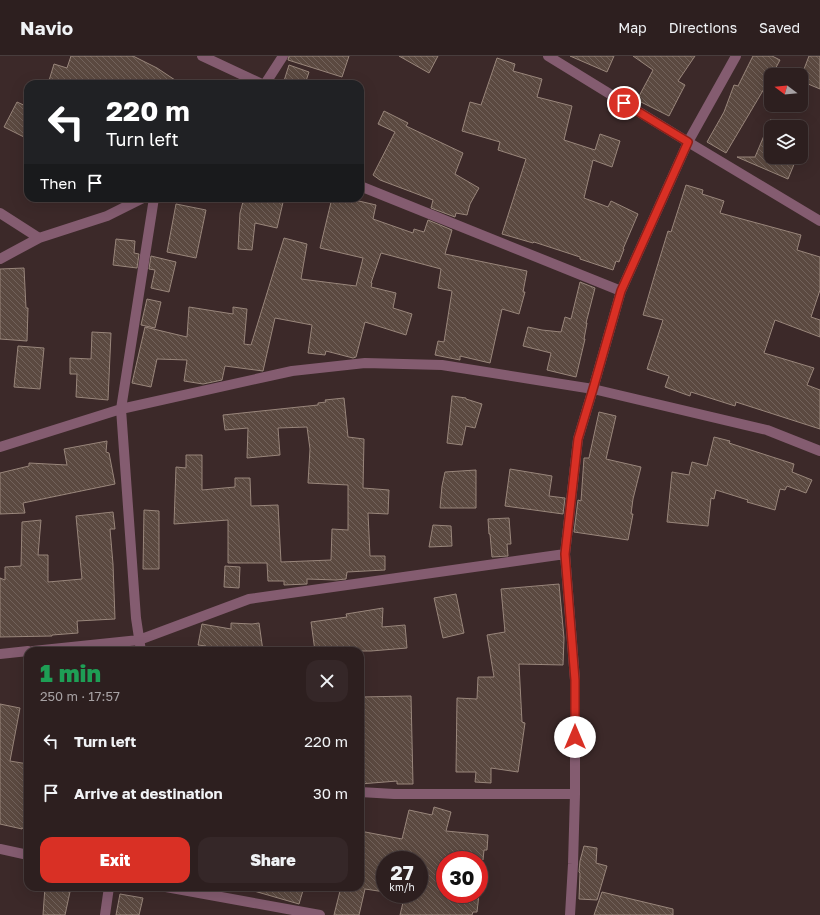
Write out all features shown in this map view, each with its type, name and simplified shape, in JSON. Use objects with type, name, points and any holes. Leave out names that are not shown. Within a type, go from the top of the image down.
[{"type":"street","points":[[202,56],[255,80]]},
{"type":"street","points":[[267,80],[283,56]]},
{"type":"street","points":[[548,56],[820,221]]},
{"type":"street","points":[[570,915],[575,794],[575,680],[565,554],[578,439],[621,291],[688,142],[736,56]]},
{"type":"street","points":[[364,188],[621,291]]},
{"type":"street","points":[[0,259],[39,238],[107,216],[135,202]]},
{"type":"street","points":[[140,647],[135,610],[121,409],[153,202]]},
{"type":"street","points":[[0,213],[39,238]]},
{"type":"street","points":[[0,447],[121,409],[292,371],[365,364],[442,365],[593,389],[766,430],[820,451]]},
{"type":"street","points":[[71,647],[139,640],[249,599],[565,554]]},
{"type":"street","points":[[0,654],[24,652]]},
{"type":"street","points":[[364,792],[394,794],[575,794]]},
{"type":"street","points":[[0,849],[24,854]]},
{"type":"street","points":[[105,915],[108,891]]},
{"type":"street","points":[[188,891],[320,915]]},
{"type":"building","points":[[71,56],[133,56],[157,68],[175,80],[49,80],[54,64],[67,68]]},
{"type":"building","points":[[289,56],[349,56],[342,77],[288,60]]},
{"type":"building","points":[[399,56],[438,56],[429,73]]},
{"type":"building","points":[[570,56],[614,56],[607,72]]},
{"type":"building","points":[[633,56],[695,56],[678,81],[685,85],[669,116],[637,100],[653,70]]},
{"type":"building","points":[[753,56],[772,56],[780,60],[776,68],[764,68],[764,89],[726,153],[707,142],[724,112],[734,85],[738,86]]},
{"type":"building","points":[[809,56],[820,56],[820,89],[808,84],[808,68],[804,68]]},
{"type":"building","points":[[497,58],[515,64],[513,71],[542,79],[537,97],[572,106],[564,140],[595,150],[600,134],[620,141],[612,167],[593,160],[584,198],[608,207],[611,201],[638,214],[619,262],[616,261],[613,270],[580,259],[580,257],[534,242],[533,243],[502,234],[526,159],[498,150],[500,142],[462,131],[470,102],[481,105]]},
{"type":"building","points":[[289,65],[309,72],[306,80],[284,80]]},
{"type":"building","points":[[17,102],[24,105],[24,137],[4,127]]},
{"type":"building","points":[[384,111],[408,123],[406,126],[463,153],[455,174],[479,188],[470,204],[467,215],[456,213],[455,217],[431,208],[433,200],[380,180],[373,175],[395,132],[378,124]]},
{"type":"building","points":[[764,136],[764,164],[794,164],[788,179],[737,157],[755,157]]},
{"type":"building","points":[[686,185],[703,190],[702,194],[724,201],[720,213],[801,235],[797,250],[820,257],[820,290],[811,317],[820,320],[820,337],[775,320],[764,353],[814,368],[807,385],[820,390],[820,429],[736,402],[735,406],[691,392],[690,396],[665,387],[669,376],[647,369],[663,320],[643,315],[668,231],[671,232]]},
{"type":"building","points":[[243,202],[283,202],[277,228],[255,223],[252,250],[238,249],[240,213]]},
{"type":"building","points":[[331,202],[363,202],[376,205],[373,219],[413,233],[414,229],[424,232],[428,220],[452,230],[445,254],[527,271],[523,292],[525,292],[519,314],[502,309],[490,363],[460,356],[460,360],[435,355],[438,341],[444,342],[452,291],[438,288],[441,269],[381,253],[371,287],[396,293],[393,308],[412,314],[406,335],[365,322],[356,357],[353,358],[326,351],[325,355],[308,353],[312,325],[275,318],[263,371],[225,366],[222,380],[203,384],[184,381],[187,360],[157,359],[151,387],[132,383],[145,327],[187,337],[189,307],[233,314],[233,307],[247,309],[244,344],[251,345],[284,238],[307,244],[301,279],[356,286],[363,258],[320,248]]},
{"type":"building","points":[[176,204],[206,210],[196,258],[167,252]]},
{"type":"building","points":[[116,239],[135,241],[134,253],[139,254],[137,268],[113,265]]},
{"type":"building","points":[[151,256],[176,262],[169,292],[151,288],[155,270],[149,269]]},
{"type":"building","points":[[24,268],[26,308],[28,308],[27,341],[0,339],[0,269]]},
{"type":"building","points":[[580,282],[595,288],[586,323],[585,339],[576,377],[547,370],[551,353],[523,346],[528,327],[561,332],[565,317],[571,319]]},
{"type":"building","points":[[147,299],[161,302],[155,328],[141,325]]},
{"type":"building","points":[[92,332],[111,333],[108,400],[76,397],[77,374],[70,374],[70,358],[91,359]]},
{"type":"building","points":[[18,346],[44,348],[40,389],[14,387]]},
{"type":"building","points":[[452,396],[466,398],[482,404],[475,428],[466,426],[462,445],[447,443]]},
{"type":"building","points":[[344,398],[348,437],[364,439],[363,488],[389,490],[388,514],[368,513],[370,556],[385,556],[385,570],[347,572],[346,579],[307,579],[307,584],[284,585],[284,581],[268,581],[267,563],[228,563],[228,520],[174,524],[176,467],[186,468],[186,455],[202,455],[202,490],[235,487],[235,478],[250,478],[251,506],[278,505],[281,562],[331,560],[332,529],[348,530],[348,485],[308,483],[310,449],[307,427],[278,428],[280,455],[247,458],[248,428],[225,430],[223,415],[318,405],[318,403],[326,402],[325,400]]},
{"type":"building","points":[[599,412],[616,416],[606,459],[641,467],[633,499],[631,514],[633,514],[628,540],[574,532],[578,500],[581,501],[584,458],[589,458]]},
{"type":"building","points":[[714,437],[730,441],[729,443],[794,464],[792,472],[812,480],[806,493],[787,486],[785,490],[780,489],[775,510],[747,502],[748,500],[716,490],[714,499],[711,498],[708,526],[667,522],[672,472],[689,475],[692,462],[707,466]]},
{"type":"building","points":[[107,441],[106,452],[109,453],[115,484],[23,503],[25,513],[0,514],[0,473],[29,466],[29,463],[67,465],[64,449]]},
{"type":"building","points":[[510,469],[552,476],[549,496],[565,498],[563,514],[505,506]]},
{"type":"building","points":[[476,470],[476,508],[440,508],[445,472]]},
{"type":"building","points":[[144,510],[159,511],[159,569],[143,569]]},
{"type":"building","points":[[113,512],[115,529],[110,529],[115,619],[77,621],[78,633],[52,636],[0,637],[0,578],[5,580],[5,567],[21,566],[22,522],[41,520],[38,555],[48,555],[48,582],[82,579],[76,516]]},
{"type":"building","points":[[509,518],[511,544],[507,544],[508,556],[492,557],[488,519]]},
{"type":"building","points":[[433,525],[451,526],[452,546],[429,547]]},
{"type":"building","points":[[225,566],[240,567],[239,588],[224,587]]},
{"type":"building","points":[[559,584],[564,638],[563,665],[519,664],[522,722],[525,723],[518,772],[491,768],[491,783],[475,782],[476,772],[456,772],[457,698],[477,699],[478,677],[494,677],[487,635],[505,632],[501,589]]},
{"type":"building","points":[[456,594],[464,633],[443,638],[434,598]]},
{"type":"building","points":[[383,608],[382,627],[405,625],[407,648],[364,651],[364,647],[314,647],[311,622],[347,617],[346,614]]},
{"type":"building","points":[[231,623],[259,623],[262,647],[206,647],[198,645],[202,624],[231,629]]},
{"type":"building","points":[[411,696],[413,784],[397,784],[397,781],[364,784],[364,697]]},
{"type":"building","points":[[0,704],[20,708],[10,761],[24,763],[24,829],[0,824]]},
{"type":"building","points":[[434,807],[451,812],[446,831],[488,835],[487,850],[484,851],[436,851],[436,903],[478,903],[477,912],[473,912],[472,915],[400,915],[403,903],[428,903],[428,851],[376,851],[376,891],[365,889],[359,915],[334,915],[340,891],[364,891],[364,832],[402,839],[409,810],[432,815]]},
{"type":"building","points":[[584,846],[597,848],[596,863],[607,866],[597,900],[579,899],[580,861]]},
{"type":"building","points":[[45,891],[70,891],[65,915],[43,915]]},
{"type":"building","points":[[254,891],[303,891],[299,904]]},
{"type":"building","points":[[602,892],[673,909],[673,915],[594,915]]},
{"type":"building","points":[[120,894],[143,898],[139,915],[116,915]]},
{"type":"route","points":[[575,737],[575,680],[565,554],[578,439],[621,291],[688,142],[624,103]]}]
